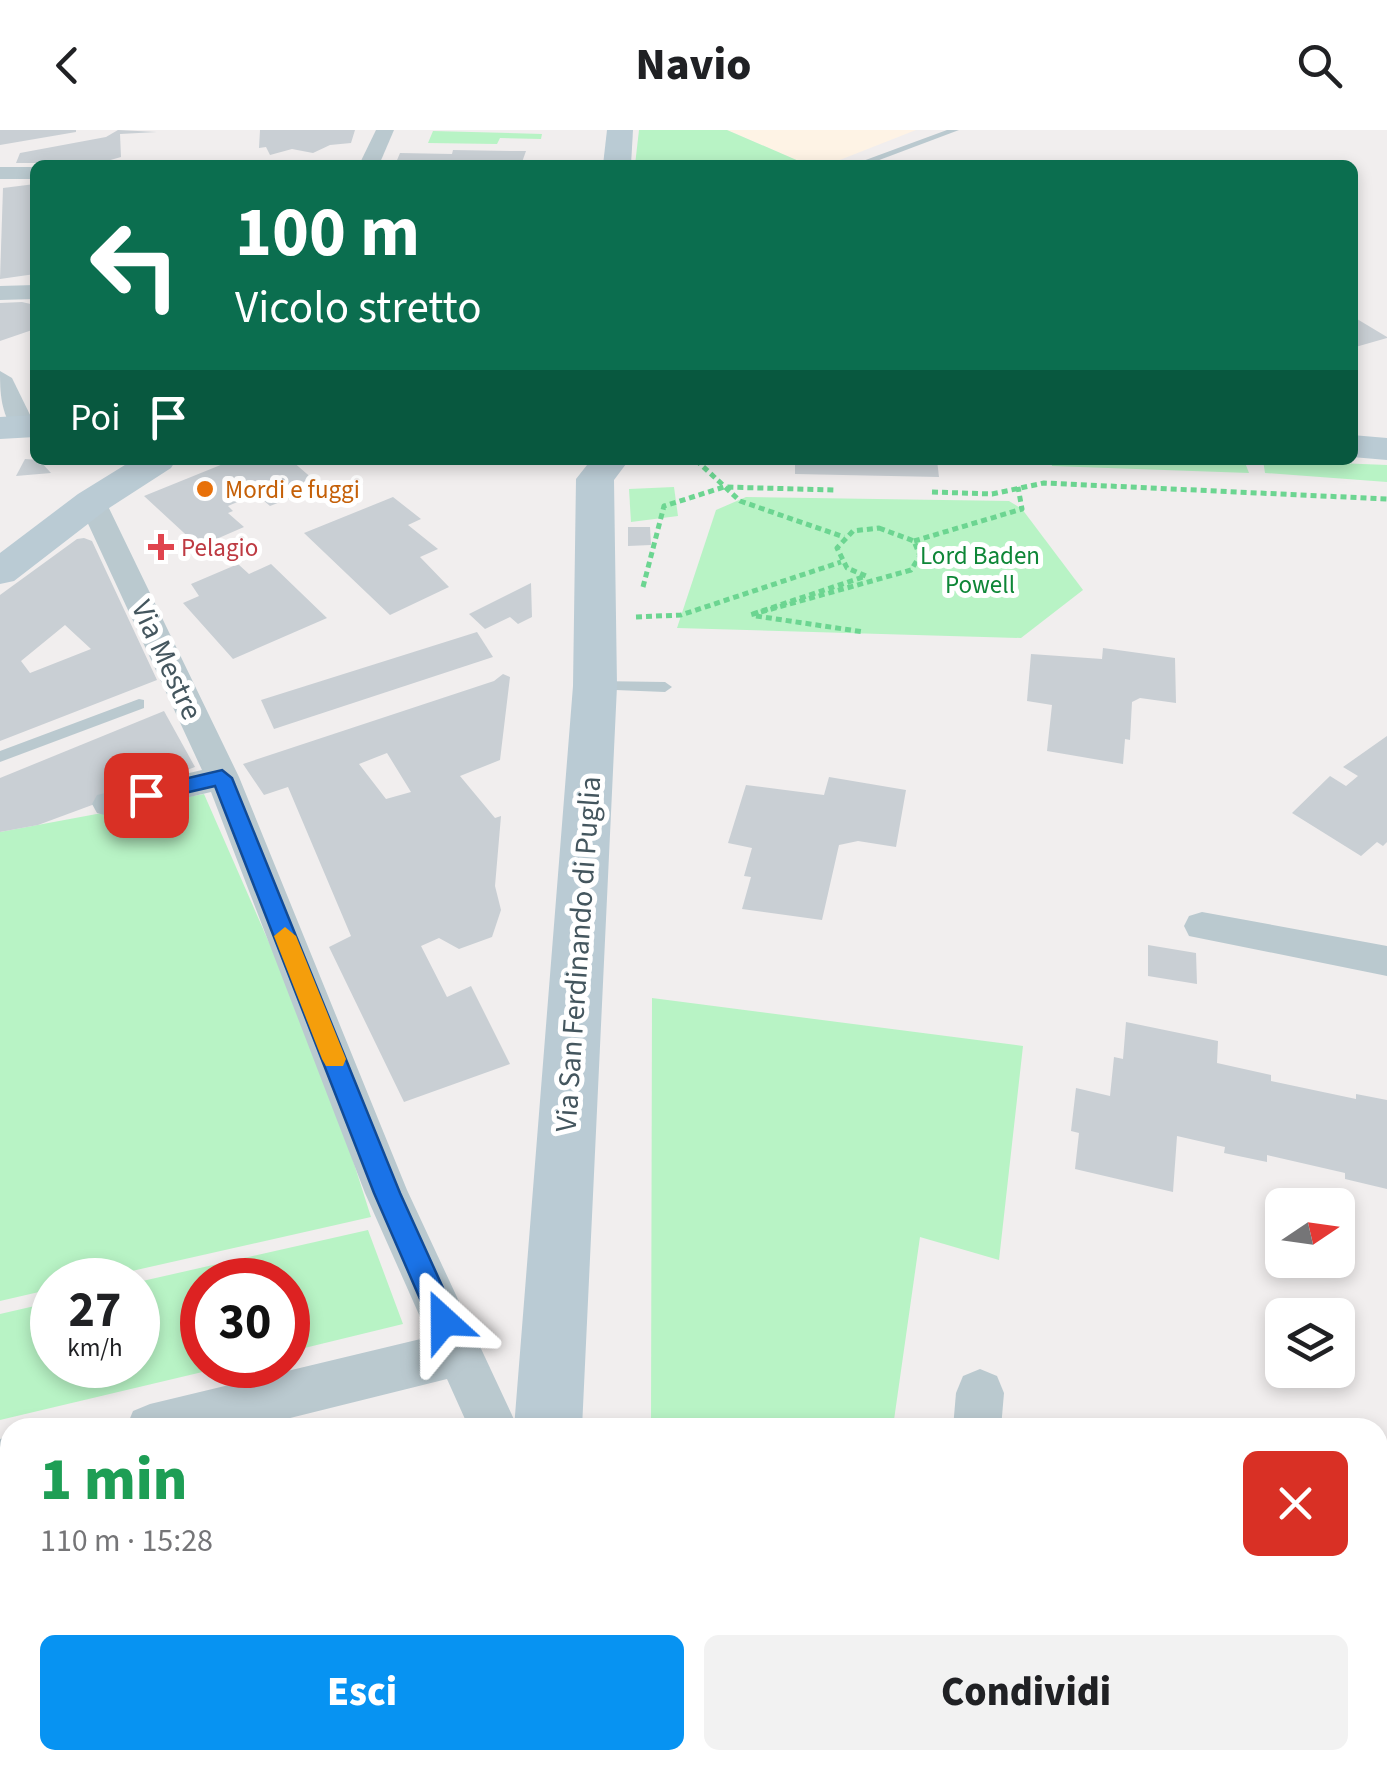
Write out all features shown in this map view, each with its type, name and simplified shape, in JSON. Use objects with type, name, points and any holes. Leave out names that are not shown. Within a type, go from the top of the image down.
[{"type":"street","points":[[370,160],[385,130]]},
{"type":"street","points":[[617,160],[620,130]]},
{"type":"street","points":[[0,173],[30,173]]},
{"type":"street","points":[[0,294],[30,292]]},
{"type":"street","points":[[0,378],[23,428]]},
{"type":"street","points":[[1358,422],[1387,424]]},
{"type":"street","points":[[1358,447],[1387,449]]},
{"type":"street","points":[[0,572],[92,502],[149,465]]},
{"type":"street","name":"Via San Ferdinando di Puglia","points":[[549,1418],[595,686],[595,466]]},
{"type":"street","name":"Via Mestre","points":[[92,502],[222,778],[387,1193],[489,1418]]},
{"type":"street","points":[[109,804],[222,778]]},
{"type":"street","points":[[1202,926],[1387,961]]},
{"type":"street","points":[[191,1418],[458,1353]]},
{"type":"lane","points":[[871,160],[955,130]]},
{"type":"lane","points":[[595,686],[664,687]]},
{"type":"lane","points":[[0,757],[138,704]]},
{"type":"path","points":[[701,465],[740,501],[844,537],[879,528],[914,541],[1022,509],[1018,487]]},
{"type":"path","points":[[915,492],[992,494],[1044,483],[1387,499]]},
{"type":"path","points":[[635,617],[664,506],[724,488],[838,490]]},
{"type":"path","points":[[750,615],[866,576],[841,562],[837,548],[844,537]]},
{"type":"path","points":[[750,615],[902,574],[918,564],[920,556],[914,541]]},
{"type":"path","points":[[682,615],[841,562]]},
{"type":"path","points":[[750,615],[864,632]]},
{"type":"shaded area","points":[[727,130],[916,130],[840,160],[796,160]]},
{"type":"green space","points":[[639,130],[727,130],[796,160],[636,160]]},
{"type":"green space","points":[[433,131],[542,134],[541,139],[500,138],[497,144],[428,143]]},
{"type":"green space","points":[[1246,465],[1249,473],[1052,466]]},
{"type":"green space","points":[[1264,465],[1387,465],[1387,482],[1265,473]]},
{"type":"green space","points":[[674,487],[678,516],[631,522],[629,489]]},
{"type":"green space","name":"Lord Baden Powell","points":[[746,497],[1009,501],[1022,509],[1083,590],[1021,638],[677,628],[716,510]]},
{"type":"green space","points":[[204,794],[323,1066],[371,1217],[160,1265],[160,1258],[30,1258],[30,1294],[0,1301],[0,832]]},
{"type":"green space","points":[[652,998],[1023,1046],[999,1260],[920,1237],[894,1418],[651,1418]]},
{"type":"green space","points":[[368,1230],[403,1324],[310,1347],[310,1258],[244,1258]]},
{"type":"green space","points":[[180,1273],[180,1377],[160,1382],[160,1277]]},
{"type":"green space","points":[[30,1307],[30,1388],[135,1388],[0,1418],[0,1314]]},
{"type":"building","points":[[0,130],[76,130],[76,132],[0,145]]},
{"type":"building","points":[[118,130],[157,132],[120,134],[121,157],[110,160],[16,163],[20,153],[106,137]]},
{"type":"building","points":[[260,130],[355,130],[351,143],[330,145],[313,153],[292,149],[270,155],[266,147],[259,148]]},
{"type":"building","points":[[453,150],[526,151],[523,160],[397,160],[400,153],[452,154]]},
{"type":"building","points":[[30,185],[30,275],[0,279],[3,188]]},
{"type":"building","points":[[0,303],[30,304],[30,331],[0,341]]},
{"type":"building","points":[[1358,320],[1387,337],[1358,346]]},
{"type":"building","points":[[25,459],[30,459],[30,465],[44,465],[51,473],[16,476]]},
{"type":"building","points":[[221,465],[297,465],[321,486],[270,506],[256,494],[228,506],[233,511],[228,513],[244,527],[205,544],[196,544],[144,496]]},
{"type":"building","points":[[795,465],[938,465],[939,477],[795,474]]},
{"type":"building","points":[[393,497],[421,519],[408,525],[438,549],[420,557],[449,587],[390,615],[304,533]]},
{"type":"building","points":[[628,527],[650,527],[651,545],[628,546]]},
{"type":"building","points":[[77,539],[92,541],[157,680],[0,741],[0,595]],"holes":[[[65,625],[91,649],[30,673],[21,661]]]},
{"type":"building","points":[[238,564],[249,574],[271,564],[327,618],[233,659],[183,603],[199,596],[191,584]]},
{"type":"building","points":[[531,583],[532,617],[518,624],[510,617],[485,629],[469,614]]},
{"type":"building","points":[[477,632],[493,657],[274,729],[261,700]]},
{"type":"building","points":[[1103,648],[1175,658],[1176,703],[1140,698],[1132,702],[1130,740],[1125,739],[1123,764],[1047,751],[1052,705],[1027,701],[1031,654],[1102,659]]},
{"type":"building","points":[[503,674],[510,677],[500,760],[460,776],[495,818],[501,816],[495,886],[501,910],[492,937],[459,949],[439,938],[421,946],[447,997],[471,986],[510,1064],[404,1102],[329,947],[351,936],[288,787],[264,795],[243,764],[494,681]],"holes":[[[387,753],[411,792],[386,799],[359,764]]]},
{"type":"building","points":[[164,711],[195,767],[38,825],[0,832],[0,778]]},
{"type":"building","points":[[1387,736],[1387,842],[1383,846],[1377,842],[1361,856],[1292,813],[1330,776],[1346,786],[1358,776],[1343,767]]},
{"type":"building","points":[[829,777],[906,790],[896,847],[858,841],[839,845],[822,920],[742,909],[751,877],[744,876],[752,848],[728,843],[746,785],[824,795]]},
{"type":"building","points":[[1148,945],[1196,953],[1197,984],[1148,976]]},
{"type":"building","points":[[1126,1022],[1218,1041],[1217,1063],[1271,1075],[1271,1081],[1356,1099],[1356,1094],[1387,1100],[1387,1189],[1345,1179],[1345,1173],[1267,1155],[1267,1162],[1224,1153],[1225,1147],[1177,1136],[1173,1192],[1075,1169],[1079,1133],[1071,1131],[1076,1088],[1110,1096],[1114,1057],[1123,1059]]},
{"type":"slow traffic","points":[[285,936],[334,1059]]},
{"type":"place","name":"Mordi e fuggi","points":[[205,489]]},
{"type":"place","name":"Pelagio","points":[[161,547]]},
{"type":"route","points":[[146,795],[222,778],[387,1193],[444,1321]]}]
